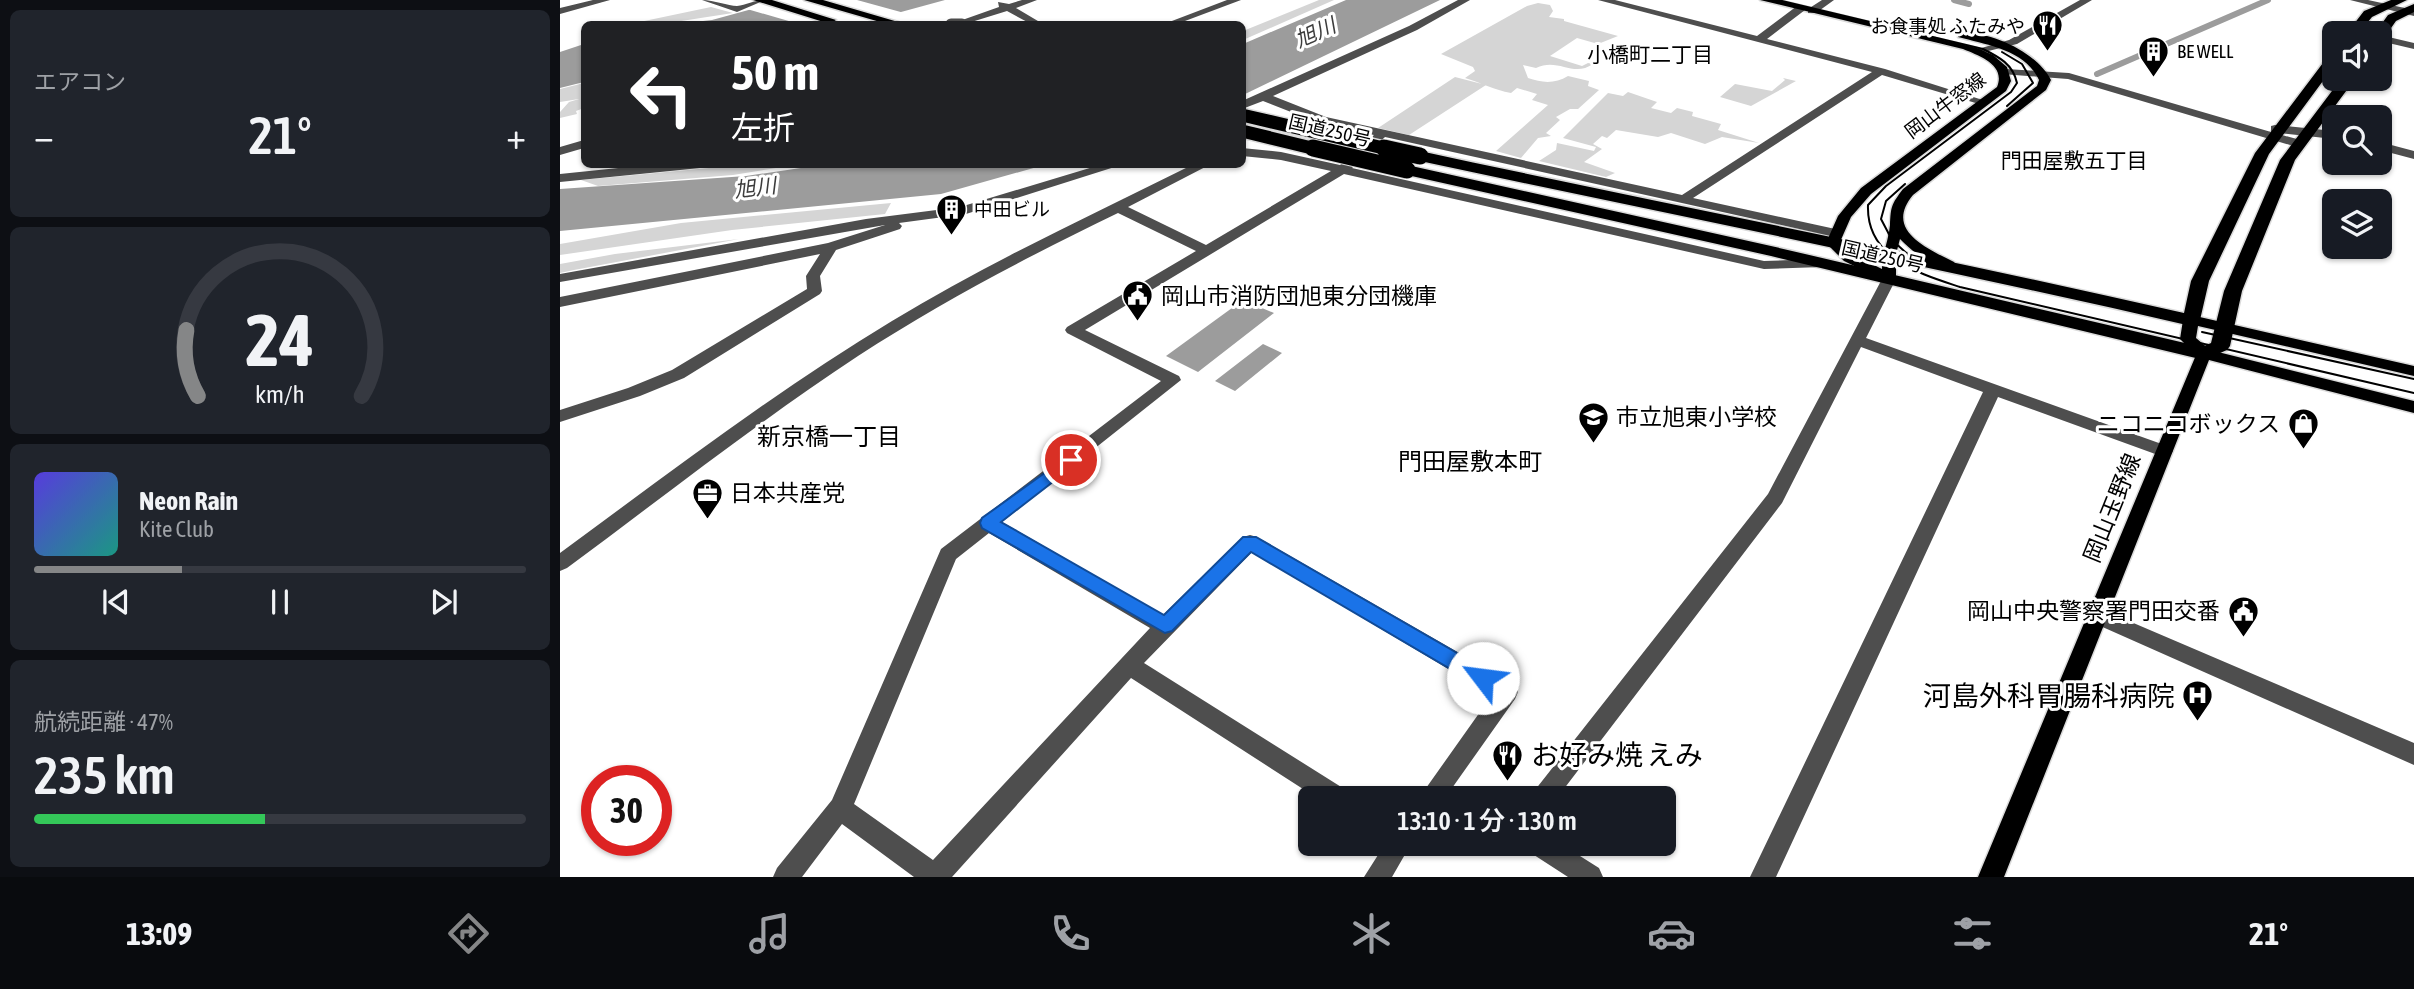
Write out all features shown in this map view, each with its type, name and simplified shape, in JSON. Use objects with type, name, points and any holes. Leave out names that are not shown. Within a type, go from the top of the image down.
[{"type":"highway","points":[[760,0],[834,21]]},
{"type":"highway","points":[[810,0],[889,21]]},
{"type":"highway","points":[[2363,21],[2368,14],[2383,6],[2408,8]]},
{"type":"highway","points":[[2390,21],[2408,8]]},
{"type":"highway","points":[[2191,320],[2200,281],[2262,153],[2322,74]]},
{"type":"highway","points":[[2204,354],[2220,346],[2237,282],[2288,160],[2339,91]]},
{"type":"highway","name":"国道250号","points":[[1246,116],[1420,156],[1834,238],[1889,254],[2191,320]]},
{"type":"highway","name":"国道250号","points":[[1246,132],[1822,263],[2204,354]]},
{"type":"main road","name":"岡山牛窓線","points":[[1765,0],[1806,6],[1976,51],[1994,60],[2006,72],[2007,80],[2002,89],[1866,191],[1852,207],[1834,238]]},
{"type":"main road","name":"岡山牛窓線","points":[[1806,6],[1826,2],[2000,46],[2028,59],[2043,73]]},
{"type":"main road","points":[[1834,238],[1849,258],[1889,279],[1889,254],[1896,227],[1896,209],[1902,198],[2042,88],[2045,80],[2043,73]]},
{"type":"main road","points":[[1896,227],[1923,251],[1949,265]]},
{"type":"main road","points":[[2414,372],[2191,320],[2188,339],[2204,354],[2414,407]]},
{"type":"main road","name":"岡山玉野線","points":[[1992,877],[2204,354]]},
{"type":"street","points":[[560,11],[605,0]]},
{"type":"street","points":[[707,0],[737,9],[760,0]]},
{"type":"street","points":[[995,0],[1032,21]]},
{"type":"street","points":[[963,21],[1032,0]]},
{"type":"street","points":[[1177,21],[1236,0]]},
{"type":"street","points":[[1246,104],[1465,0]]},
{"type":"street","points":[[1604,0],[1881,71],[1983,102]]},
{"type":"street","points":[[1976,51],[2013,42],[2087,0]]},
{"type":"street","points":[[2355,0],[2383,6]]},
{"type":"street","points":[[1758,40],[1806,6]]},
{"type":"street","points":[[2392,40],[2414,46]]},
{"type":"street","points":[[1685,200],[1689,194],[1881,71]]},
{"type":"street","points":[[2006,72],[2069,76],[2244,127],[2305,137],[2322,136]]},
{"type":"street","points":[[1262,96],[1323,120],[1685,200],[1834,238]]},
{"type":"street","points":[[786,877],[841,808],[948,554],[1173,380],[1073,330],[1342,170],[1382,134]]},
{"type":"street","points":[[560,151],[581,145]]},
{"type":"street","points":[[2392,149],[2414,155]]},
{"type":"street","points":[[1246,152],[1281,156],[1764,265],[1822,263]]},
{"type":"street","points":[[560,178],[660,168]]},
{"type":"street","points":[[560,278],[866,223],[914,218],[989,204],[1105,168]]},
{"type":"street","points":[[560,563],[768,411],[896,325],[1021,257],[1197,168]]},
{"type":"street","points":[[1119,208],[1207,251]]},
{"type":"street","points":[[560,302],[831,247],[914,218]]},
{"type":"street","points":[[560,416],[643,389],[678,374],[814,291],[813,276],[831,247]]},
{"type":"street","points":[[1552,786],[1775,498],[1889,279]]},
{"type":"street","points":[[1859,341],[2164,451]]},
{"type":"street","points":[[1763,877],[1993,389]]},
{"type":"street","points":[[988,523],[1165,626]]},
{"type":"street","points":[[841,808],[935,876],[1165,626],[1250,542],[1507,692],[1440,786]]},
{"type":"street","points":[[2096,615],[2414,754]]},
{"type":"street","points":[[1129,665],[1319,786]]},
{"type":"street","points":[[1377,877],[1391,856]]},
{"type":"street","points":[[1558,856],[1590,877]]},
{"type":"shaded area","points":[[1319,0],[1334,0],[1246,39],[1246,30]]},
{"type":"shaded area","points":[[1538,3],[1550,5],[1553,11],[1549,17],[1618,36],[1598,44],[1577,38],[1550,56],[1582,66],[1593,64],[1586,68],[1544,65],[1536,68],[1523,65],[1528,78],[1548,82],[1568,76],[1589,81],[1588,86],[1599,90],[1578,109],[1570,109],[1556,117],[1560,120],[1546,133],[1551,136],[1538,138],[1521,158],[1496,151],[1548,105],[1532,100],[1537,94],[1517,88],[1511,93],[1505,92],[1465,78],[1475,71],[1473,67],[1441,54],[1527,6]]},
{"type":"shaded area","points":[[711,7],[733,13],[681,21],[644,21]]},
{"type":"shaded area","points":[[1455,77],[1486,85],[1409,135],[1378,128]]},
{"type":"shaded area","points":[[1783,78],[1796,81],[1751,106],[1720,97],[1735,84],[1772,91],[1785,80]]},
{"type":"shaded area","points":[[581,84],[581,109],[576,111],[577,114],[560,118],[560,112],[569,102],[579,99],[560,102],[560,89]]},
{"type":"shaded area","points":[[1628,92],[1657,102],[1651,108],[1671,113],[1677,108],[1693,112],[1692,116],[1721,124],[1718,130],[1759,143],[1722,137],[1705,144],[1671,133],[1658,137],[1616,130],[1607,138],[1602,136],[1593,144],[1602,149],[1584,162],[1615,173],[1606,177],[1539,161],[1556,150],[1557,143],[1594,151],[1596,147],[1563,138],[1608,93],[1623,96]]},
{"type":"shaded area","points":[[709,168],[776,168],[733,175],[598,186],[581,180]]},
{"type":"shaded area","points":[[891,203],[885,214],[732,230],[560,255],[560,244],[681,223]]},
{"type":"shaded area","points":[[739,239],[560,273],[560,264],[615,254]]},
{"type":"water","points":[[785,0],[945,0],[868,21],[703,21]]},
{"type":"water","name":"旭川","points":[[1346,0],[1440,0],[1246,94],[1246,43]]},
{"type":"water","points":[[581,45],[581,83],[560,88],[560,52]]},
{"type":"water","name":"旭川","points":[[801,168],[1033,168],[941,194],[560,231],[560,189],[746,176]]},
{"type":"water","points":[[1243,300],[1274,313],[1198,372],[1166,356]]},
{"type":"water","points":[[1263,344],[1282,353],[1235,391],[1215,381]]},
{"type":"pier","points":[[772,0],[857,0],[908,14],[881,21],[789,21],[747,9],[736,10]]},
{"type":"waterway","points":[[1954,0],[1969,4]]},
{"type":"waterway","points":[[2097,74],[2268,0]]},
{"type":"tram line","points":[[1778,0],[1983,49],[2004,62],[2015,76],[2017,83],[2011,92],[1886,186],[1868,205],[1870,223],[1876,238],[1885,251],[1898,261],[1928,276],[1960,287],[2414,393]]},
{"type":"tram line","points":[[2002,52],[2022,64],[2033,83],[2007,106]]},
{"type":"tram line","points":[[1905,184],[1886,201],[1881,219],[1892,240],[1914,260]]},
{"type":"tram line","points":[[2202,332],[2414,379]]},
{"type":"place","name":"お食事処 ふたみや","points":[[2048,53]]},
{"type":"place","name":"BE WELL","points":[[2154,78]]},
{"type":"place","name":"中田ビル","points":[[951,236]]},
{"type":"place","name":"岡山市消防団旭東分団機庫","points":[[1138,323]]},
{"type":"place","name":"市立旭東小学校","points":[[1593,444]]},
{"type":"place","name":"ニコニコボックス","points":[[2303,451]]},
{"type":"place","name":"日本共産党","points":[[707,520]]},
{"type":"place","name":"岡山中央警察署門田交番","points":[[2243,638]]},
{"type":"place","name":"河島外科胃腸科病院","points":[[2198,723]]},
{"type":"place","name":"お好み焼 えみ","points":[[1508,782]]},
{"type":"district","name":"小橋町二丁目","points":[[1650,54]]},
{"type":"district","name":"門田屋敷五丁目","points":[[2074,160]]},
{"type":"district","name":"新京橋一丁目","points":[[829,436]]},
{"type":"district","name":"門田屋敷本町","points":[[1470,461]]},
{"type":"route","points":[[1071,460],[988,523],[1165,626],[1250,542],[1483,678]]}]
